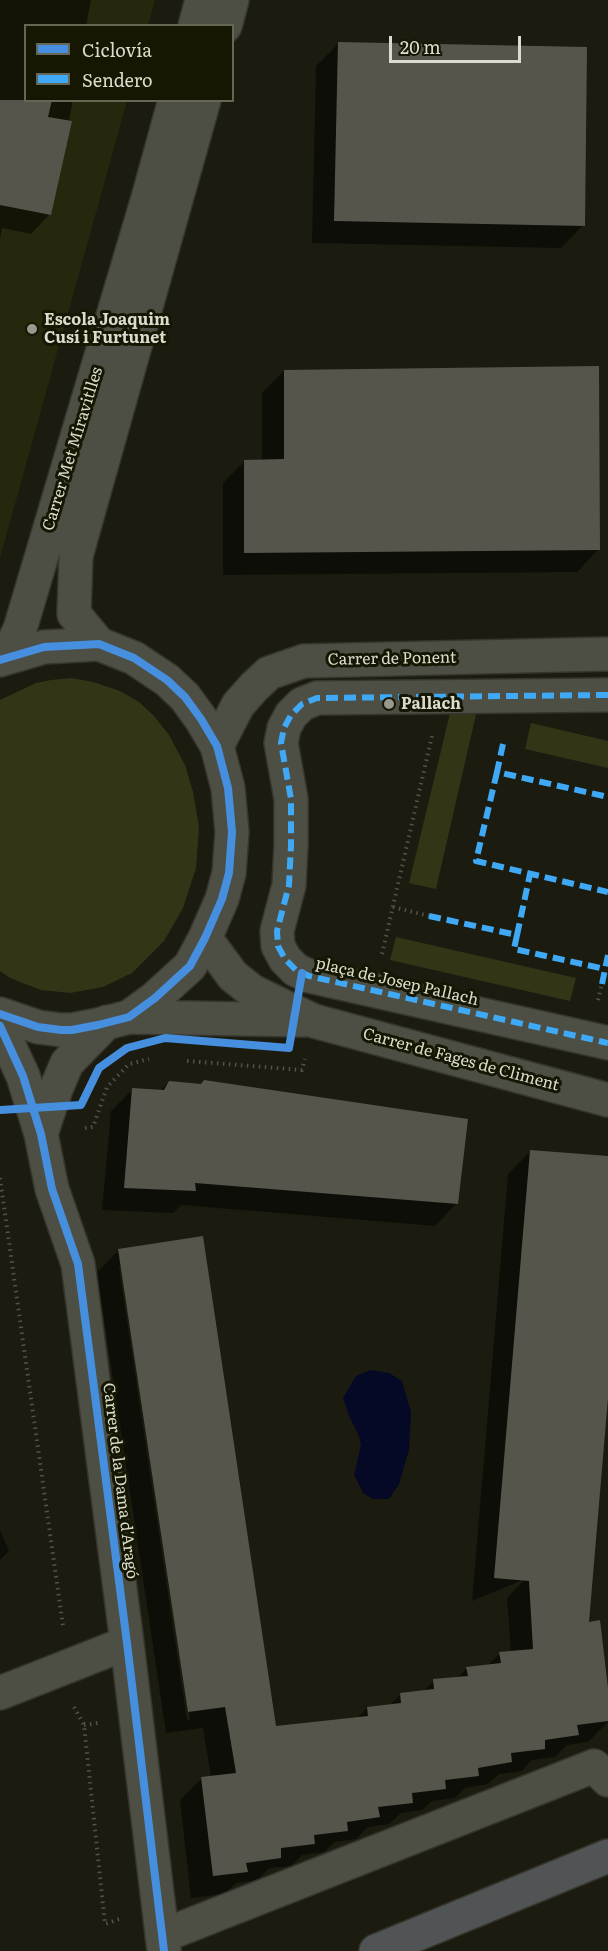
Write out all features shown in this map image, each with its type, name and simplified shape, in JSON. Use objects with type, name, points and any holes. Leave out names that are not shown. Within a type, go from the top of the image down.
[{"type":"main road","points":[[376,1951],[608,1856]]},
{"type":"street","points":[[196,24],[202,0]]},
{"type":"street","points":[[226,24],[232,0]]},
{"type":"street","name":"Carrer Met Miravitlles","points":[[3,659],[20,629],[148,198],[173,102]]},
{"type":"street","name":"Carrer Met Miravitlles","points":[[99,644],[74,614],[76,556],[203,102]]},
{"type":"street","points":[[3,659],[44,647],[99,644]]},
{"type":"street","name":"Carrer de la Dama d'Aragó","points":[[41,1134],[67,1063],[118,1019],[173,983],[190,966],[222,899],[229,873],[232,832],[228,788],[217,746],[185,697],[166,680],[134,658],[99,644]]},
{"type":"street","name":"Carrer de Ponent","points":[[217,746],[238,705],[254,687],[269,673],[304,660],[608,654]]},
{"type":"street","name":"plaça de Josep Pallach","points":[[608,695],[316,698],[302,704],[291,715],[284,728],[281,743],[291,799],[291,845],[289,885],[277,931],[278,946],[285,959],[296,970],[309,976],[608,1043]]},
{"type":"street","name":"Carrer de Fages de Climent","points":[[205,938],[233,976],[252,991],[314,1021],[608,1100]]},
{"type":"street","points":[[0,1014],[38,1027],[61,1030],[72,1030],[118,1019]]},
{"type":"street","name":"Carrer de Fages de Climent","points":[[118,1019],[314,1021]]},
{"type":"street","name":"Carrer de la Dama d'Aragó","points":[[0,1026],[12,1071],[41,1134],[52,1189],[78,1264],[127,1643],[161,1931]]},
{"type":"street","points":[[0,1693],[127,1643]]},
{"type":"street","points":[[161,1931],[594,1766],[608,1780]]},
{"type":"path","points":[[381,960],[434,725]]},
{"type":"path","points":[[393,907],[429,916]]},
{"type":"path","points":[[596,1007],[602,984]]},
{"type":"path","points":[[176,1060],[302,1070],[314,1021]]},
{"type":"path","points":[[41,1134],[93,1127],[107,1087],[129,1064],[153,1058]]},
{"type":"path","points":[[0,1178],[68,1666],[70,1702],[84,1725],[105,1924],[161,1931]]},
{"type":"shaded area","name":"Escola Joaquim Cusí i Furtunet","points":[[0,0],[155,0],[148,24],[24,24],[24,102],[127,102],[0,558]]},
{"type":"green space","points":[[71,678],[120,691],[139,702],[154,716],[169,735],[185,765],[193,792],[199,827],[196,868],[183,908],[164,941],[132,973],[103,987],[70,993],[41,990],[10,978],[0,971],[0,700],[36,683]]},
{"type":"green space","points":[[452,705],[477,710],[436,889],[409,883]]},
{"type":"green space","points":[[531,723],[608,741],[608,768],[525,749]]},
{"type":"green space","points":[[396,937],[576,978],[570,1001],[390,960]]},
{"type":"water","points":[[370,1370],[389,1373],[402,1381],[411,1412],[409,1450],[399,1484],[389,1499],[373,1499],[363,1493],[354,1475],[361,1445],[343,1398],[356,1376]]},
{"type":"building","points":[[338,42],[587,47],[585,226],[334,221]]},
{"type":"building","points":[[0,100],[52,102],[48,117],[72,121],[51,215],[0,205]]},
{"type":"building","points":[[599,366],[600,550],[244,553],[244,460],[284,459],[284,370]]},
{"type":"building","points":[[204,1080],[468,1119],[458,1204],[195,1183],[196,1191],[124,1188],[132,1088],[164,1090],[169,1081],[201,1084]]},
{"type":"building","points":[[530,1150],[608,1156],[608,1398],[589,1622],[600,1620],[608,1688],[608,1721],[577,1725],[579,1735],[545,1740],[545,1749],[511,1753],[512,1762],[478,1768],[479,1776],[445,1780],[446,1789],[412,1793],[413,1803],[378,1807],[380,1817],[347,1822],[348,1831],[314,1835],[315,1844],[281,1848],[281,1858],[246,1863],[248,1872],[213,1876],[201,1777],[236,1773],[225,1707],[188,1712],[118,1249],[203,1236],[276,1726],[368,1716],[367,1707],[401,1703],[400,1693],[434,1689],[433,1679],[468,1676],[466,1667],[501,1663],[499,1652],[533,1649],[529,1581],[494,1578]]},
{"type":"marked path","points":[[608,695],[317,698],[302,704],[291,715],[284,728],[281,743],[291,799],[291,845],[289,885],[277,931],[278,946],[285,959],[296,970],[309,976],[608,1043]]},
{"type":"marked path","points":[[503,744],[497,772],[608,797]]},
{"type":"marked path","points":[[497,772],[476,861],[608,892]]},
{"type":"marked path","points":[[429,916],[517,935],[530,874]]},
{"type":"marked path","points":[[517,935],[514,949],[605,969]]},
{"type":"marked path","points":[[602,984],[608,955]]},
{"type":"cycle path","points":[[0,660],[44,647],[99,644],[134,658],[167,680],[185,697],[217,746],[228,788],[232,832],[229,873],[222,899],[205,938],[190,966],[155,998],[129,1017],[72,1030],[38,1027],[0,1014]]},
{"type":"cycle path","points":[[0,1110],[81,1105],[99,1068],[127,1048],[165,1038],[289,1048],[302,973]]},
{"type":"cycle path","points":[[0,1026],[23,1076],[41,1134],[52,1189],[78,1264],[164,1951]]},
{"type":"place","name":"Escola Joaquim Cusí i Furtunet","points":[[32,329]]},
{"type":"place","name":"Pallach","points":[[389,704]]}]
